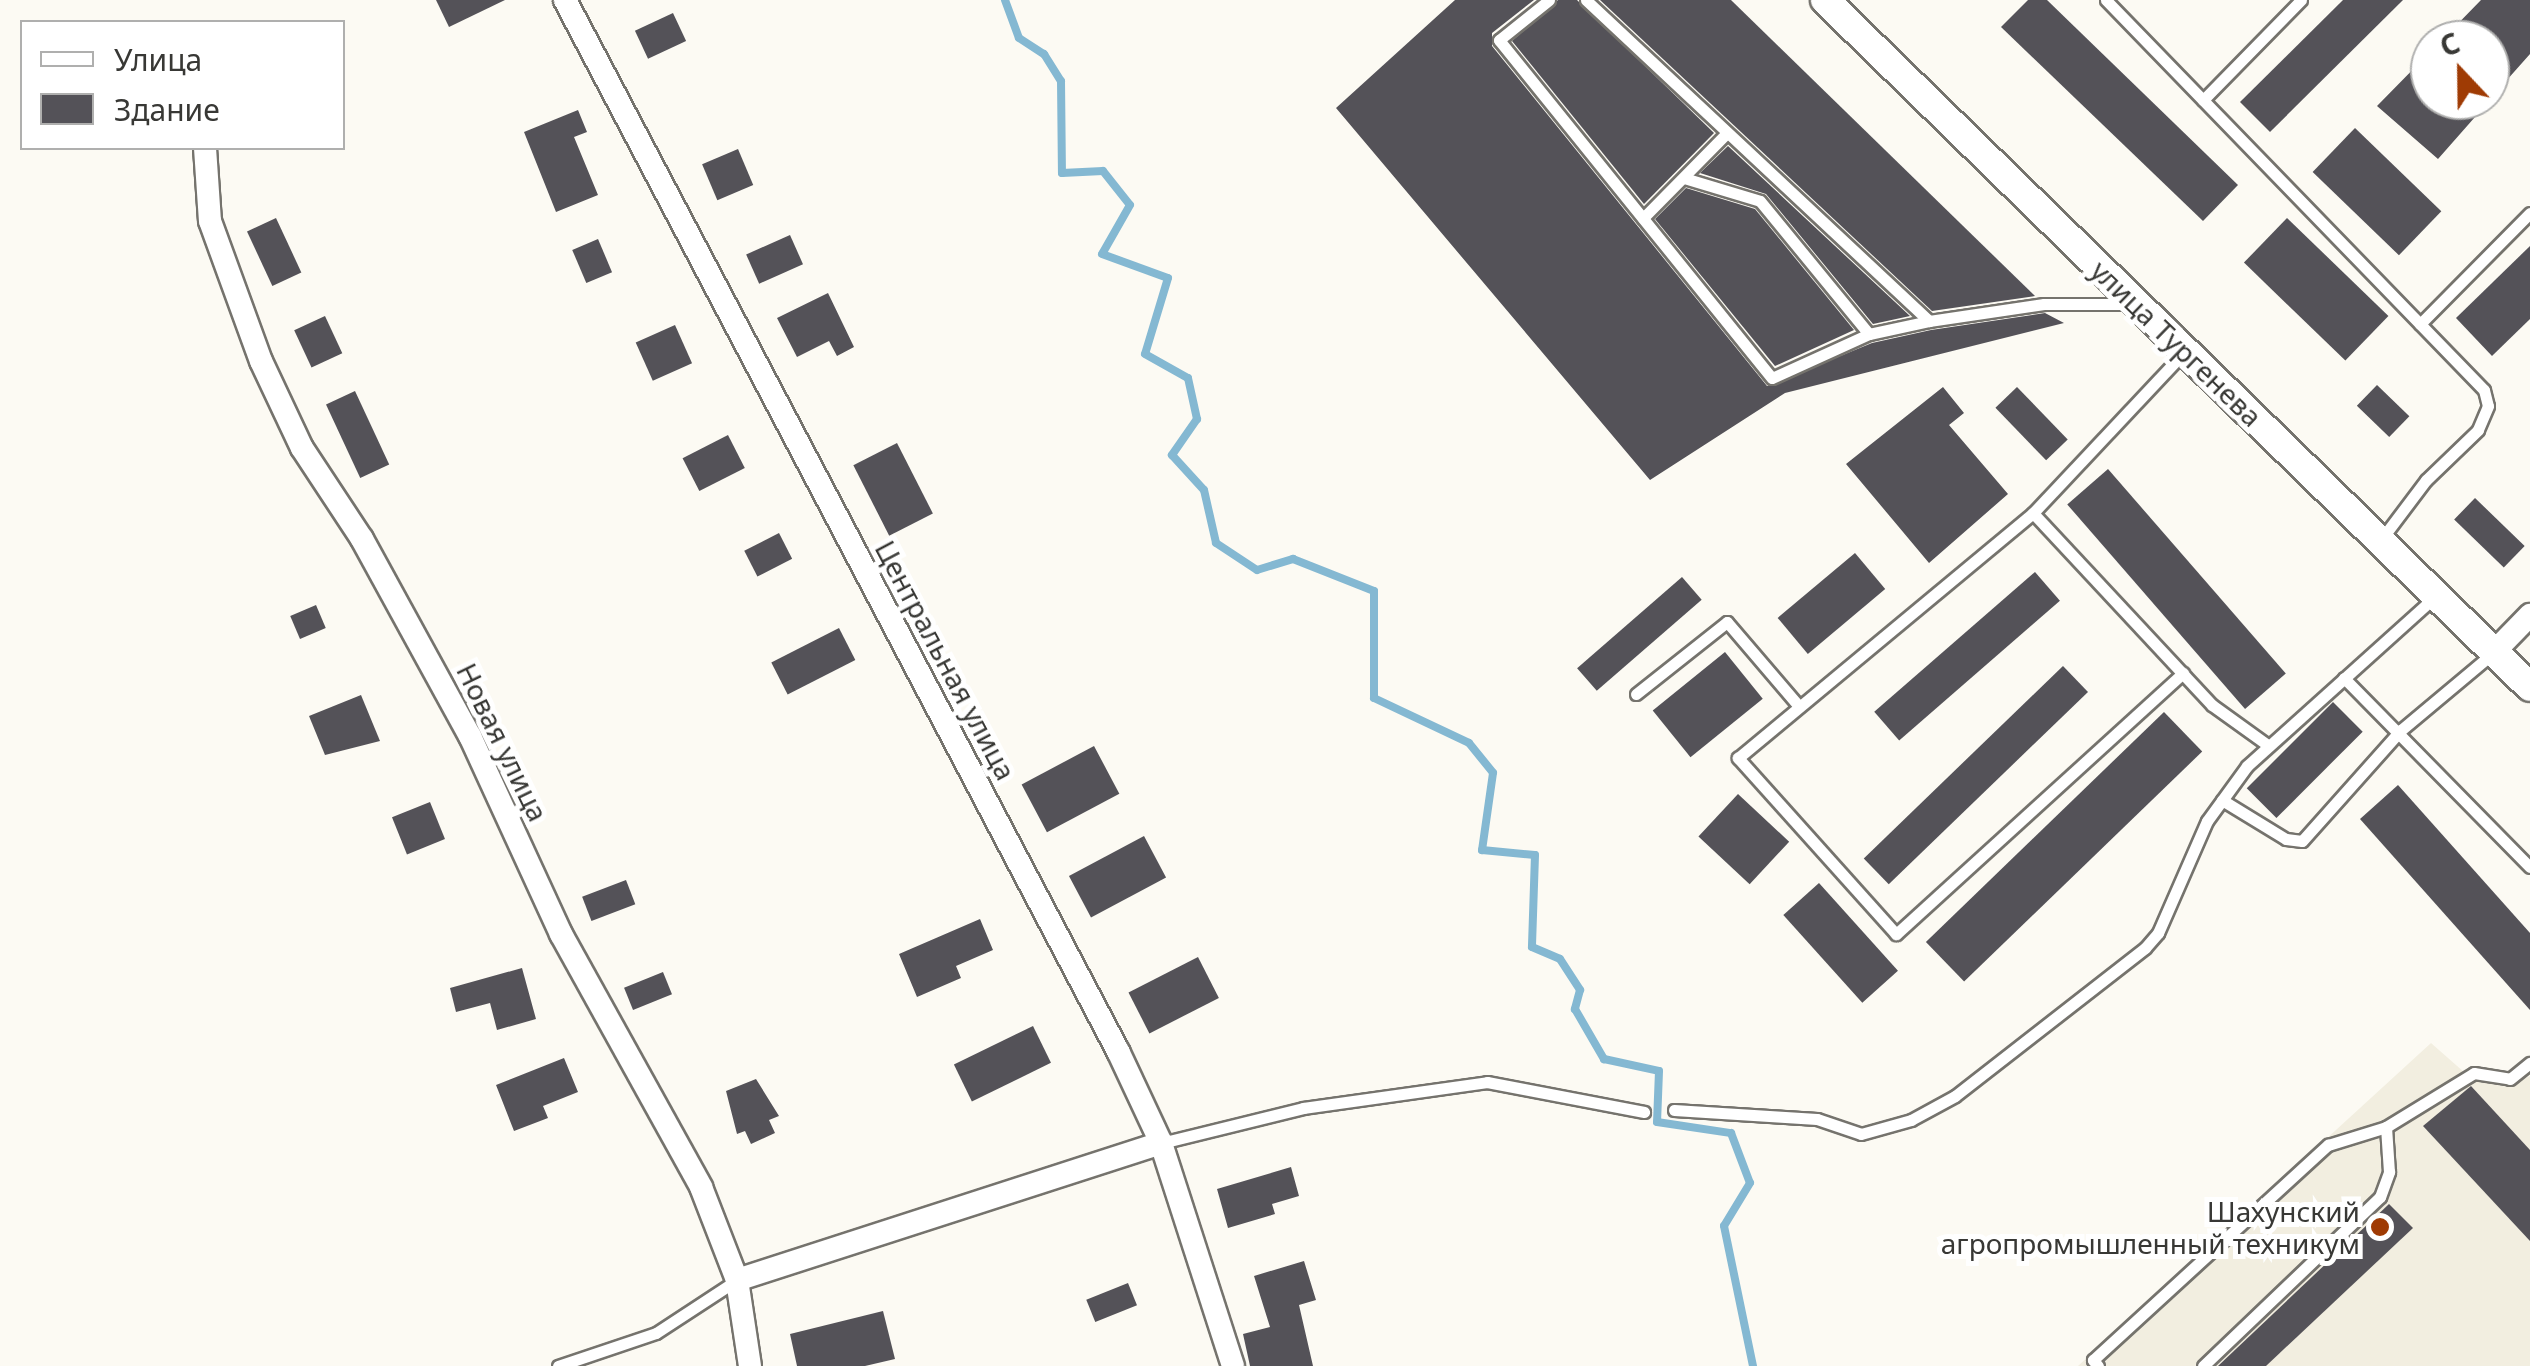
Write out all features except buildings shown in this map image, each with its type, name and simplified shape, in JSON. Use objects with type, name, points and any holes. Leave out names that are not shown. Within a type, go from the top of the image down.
[{"type":"street","name":"Центральная улица","points":[[565,0],[1162,1143],[1233,1366]]},
{"type":"street","name":"улица Тургенева","points":[[1825,0],[2530,687]]},
{"type":"street","name":"Новая улица","points":[[204,150],[210,221],[261,360],[302,448],[362,539],[470,736],[562,934],[700,1188],[736,1280],[750,1366]]},
{"type":"street","points":[[2494,652],[2530,615]]},
{"type":"street","points":[[736,1280],[1162,1143]]},
{"type":"lane","points":[[1549,0],[1499,40],[1772,378],[1869,334],[1929,321],[2044,304],[2136,304]]},
{"type":"lane","points":[[1586,0],[1724,136],[1929,321]]},
{"type":"lane","points":[[2106,0],[2484,390],[2488,406],[2478,430],[2426,480],[2380,540]]},
{"type":"lane","points":[[2203,100],[2301,0]]},
{"type":"lane","points":[[1643,218],[1724,136]]},
{"type":"lane","points":[[1684,178],[1760,201],[1869,334]]},
{"type":"lane","points":[[2420,324],[2530,213]]},
{"type":"lane","points":[[2183,673],[1896,934],[1738,758],[2033,513],[2186,351]]},
{"type":"lane","points":[[2033,513],[2212,704],[2270,746]]},
{"type":"lane","points":[[1674,1110],[1817,1118],[1860,1134],[1912,1120],[1955,1096],[2146,948],[2222,800],[2270,746],[2436,596]]},
{"type":"lane","points":[[1636,694],[1727,622],[1798,705]]},
{"type":"lane","points":[[2222,800],[2302,842],[2401,730],[2494,652]]},
{"type":"lane","points":[[2344,678],[2401,730],[2530,867]]},
{"type":"lane","points":[[2098,1366],[2093,1360],[2328,1145],[2386,1127],[2474,1073],[2510,1079],[2530,1063]]},
{"type":"lane","points":[[1162,1143],[1303,1108],[1487,1082],[1644,1112]]},
{"type":"lane","points":[[2204,1366],[2380,1196],[2389,1172],[2386,1127]]},
{"type":"lane","points":[[558,1366],[656,1332],[736,1280]]},
{"type":"shaded area","name":"Шахунский агропромышленный техникум","points":[[2431,1043],[2473,1080],[2507,1087],[2530,1076],[2530,1366],[2078,1366]]},
{"type":"waterway","points":[[1005,0],[1019,38],[1044,54],[1061,81],[1062,173],[1103,171],[1130,205],[1102,254],[1168,278],[1145,354],[1188,378],[1197,419],[1172,455],[1204,490],[1216,543],[1257,570],[1293,559],[1374,591],[1374,698],[1469,743],[1493,773],[1482,850],[1535,855],[1532,947],[1560,959],[1580,990],[1575,1009],[1604,1059],[1659,1071],[1657,1122],[1731,1133],[1750,1183],[1724,1226],[1753,1366]]},
{"type":"place","name":"Шахунский агропромышленный техникум","points":[[2380,1227]]}]
